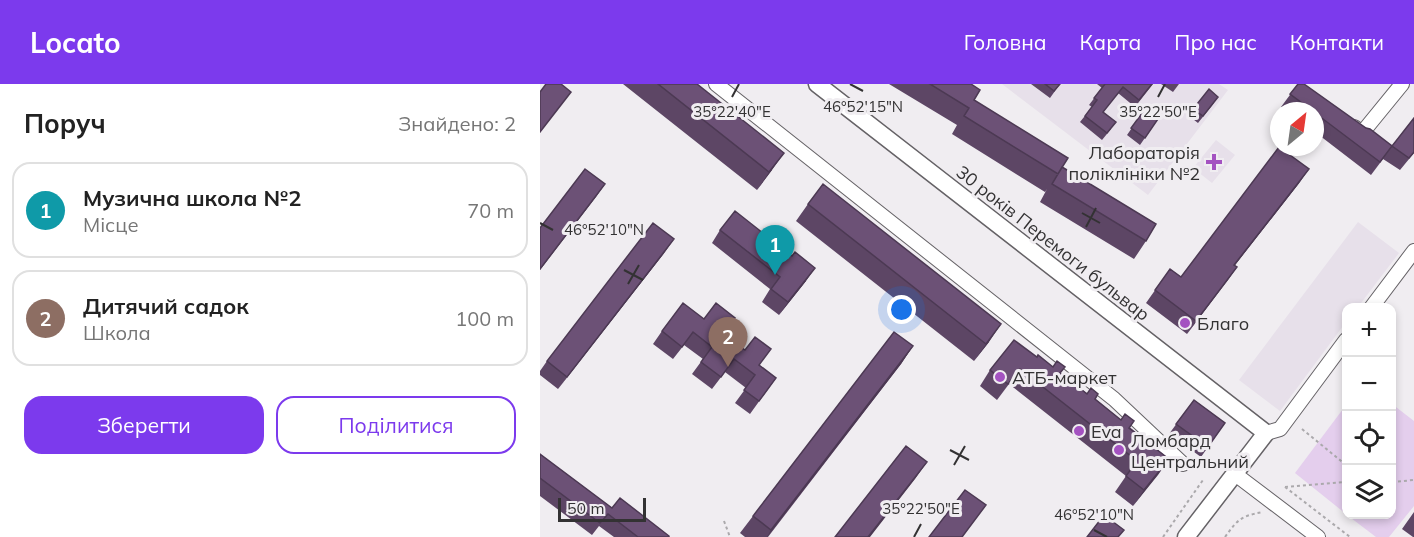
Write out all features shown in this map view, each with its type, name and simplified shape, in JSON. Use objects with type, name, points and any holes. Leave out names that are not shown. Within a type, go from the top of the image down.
[{"type":"main road","name":"30 років Перемоги бульвар","points":[[817,84],[1266,433]]},
{"type":"main road","points":[[1186,537],[1266,433]]},
{"type":"street","points":[[716,84],[1114,399],[1183,464]]},
{"type":"street","points":[[1345,121],[1362,133],[1402,84]]},
{"type":"street","points":[[1375,303],[1414,251]]},
{"type":"street","points":[[1266,433],[1280,429],[1342,347]]},
{"type":"street","points":[[1235,474],[1318,537]]},
{"type":"path","points":[[1302,429],[1342,461]]},
{"type":"path","points":[[1163,537],[1203,480]]},
{"type":"path","points":[[1396,482],[1414,480]]},
{"type":"path","points":[[1342,482],[1285,487],[1350,537]]},
{"type":"path","points":[[1225,537],[1237,521],[1249,514],[1266,512]]},
{"type":"path","points":[[724,521],[730,537]]},
{"type":"shaded area","points":[[1002,84],[1219,84],[1228,90],[1148,195]]},
{"type":"shaded area","name":"Лабораторія поліклініки №2","points":[[1216,140],[1235,155],[1212,183],[1193,168]]},
{"type":"shaded area","points":[[1358,222],[1399,253],[1361,303],[1342,303],[1342,327],[1280,411],[1239,380]]},
{"type":"shaded area","points":[[1396,407],[1414,421],[1414,506],[1389,537],[1376,537],[1352,519],[1396,519]]},
{"type":"shaded area","points":[[1342,410],[1342,511],[1295,473]]},
{"type":"building","points":[[546,84],[561,84],[571,92],[540,132],[540,92]]},
{"type":"building","points":[[658,84],[697,84],[784,153],[769,172]]},
{"type":"building","points":[[930,84],[971,84],[980,90],[974,100],[1068,158],[1058,174],[964,116],[969,108]]},
{"type":"building","points":[[1045,84],[1060,84],[1054,91]]},
{"type":"building","points":[[1105,84],[1152,84],[1139,100],[1123,87],[1103,112],[1116,122],[1107,133],[1085,116],[1097,100],[1094,98]]},
{"type":"building","points":[[1298,84],[1304,84],[1392,146],[1380,162],[1324,120],[1324,102],[1301,102],[1290,94]]},
{"type":"building","points":[[1209,89],[1218,97],[1203,116],[1193,109]]},
{"type":"building","points":[[1145,109],[1158,119],[1145,138],[1131,128]]},
{"type":"building","points":[[1414,118],[1414,152],[1409,158],[1392,146]]},
{"type":"building","points":[[1272,156],[1291,156],[1309,169],[1234,265],[1237,267],[1196,321],[1155,290],[1170,269],[1181,277]]},
{"type":"building","points":[[1062,167],[1156,224],[1146,241],[1052,184]]},
{"type":"building","points":[[585,169],[605,184],[540,269],[540,228]]},
{"type":"building","points":[[823,184],[1001,324],[986,344],[808,204]]},
{"type":"building","points":[[735,211],[792,256],[795,252],[815,268],[788,302],[771,289],[780,277],[720,230]]},
{"type":"building","points":[[653,223],[674,239],[567,377],[547,361]]},
{"type":"building","points":[[683,303],[704,319],[716,303],[735,318],[723,334],[745,350],[755,337],[771,349],[759,365],[776,378],[759,401],[744,390],[755,375],[734,359],[721,377],[701,362],[712,347],[693,332],[682,347],[662,331]]},
{"type":"building","points":[[894,332],[913,346],[771,530],[753,516]]},
{"type":"building","points":[[1014,340],[1053,367],[1057,361],[1065,367],[1060,373],[1087,394],[1091,388],[1098,394],[1095,399],[1121,420],[1125,414],[1134,421],[1129,428],[1169,459],[1144,490],[1126,476],[1137,461],[1020,369],[1008,384],[990,370]]},
{"type":"building","points":[[1194,400],[1225,423],[1208,447],[1176,424]]},
{"type":"building","points":[[906,446],[927,462],[868,537],[835,537]]},
{"type":"building","points":[[540,454],[612,508],[620,498],[669,537],[638,537],[608,514],[600,523],[540,478]]},
{"type":"building","points":[[965,490],[986,505],[962,537],[929,537]]},
{"type":"building","points":[[1104,515],[1124,530],[1118,537],[1087,537]]},
{"type":"place","name":"Лабораторія поліклініки №2","points":[[1214,162]]},
{"type":"place","name":"Музична школа №2","points":[[775,275]]},
{"type":"place","name":"Благо","points":[[1185,323]]},
{"type":"place","name":"Дитячий садок","points":[[728,367]]},
{"type":"place","name":"АТБ-маркет","points":[[1000,377]]},
{"type":"place","name":"Eva","points":[[1079,431]]},
{"type":"place","name":"Ломбард Центральний","points":[[1119,450]]}]
